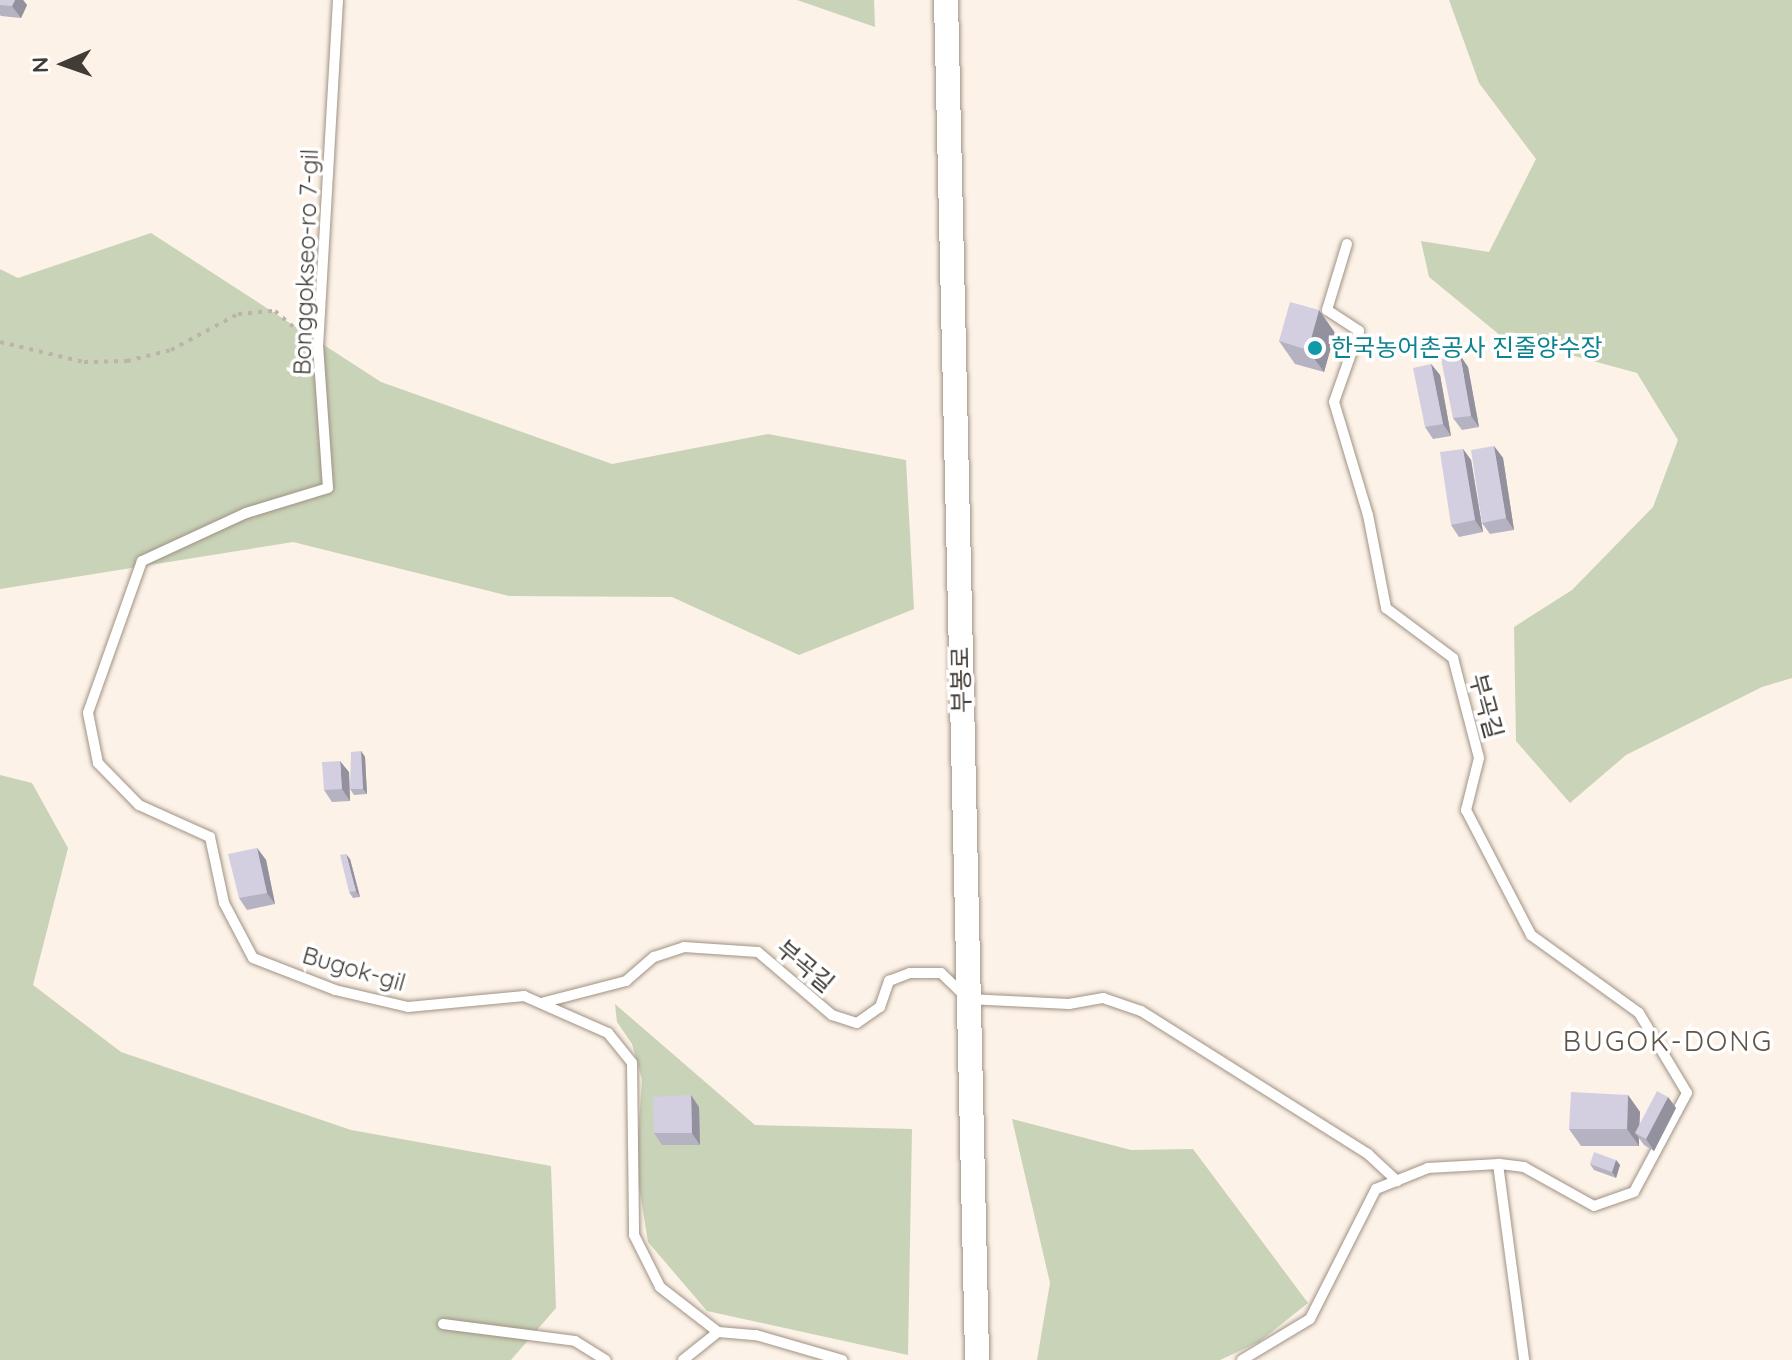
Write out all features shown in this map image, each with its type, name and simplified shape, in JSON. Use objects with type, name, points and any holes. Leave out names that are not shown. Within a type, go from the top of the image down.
[{"type":"street","name":"부봉로","points":[[946,0],[977,1360]]},
{"type":"lane","name":"Bonggokseo-ro 7-gil","points":[[246,513],[328,488],[318,345],[338,0]]},
{"type":"lane","name":"부곡길","points":[[1347,244],[1327,310],[1359,331],[1334,402],[1368,515],[1386,608],[1453,658],[1479,758],[1466,810],[1531,935],[1639,1013],[1687,1093],[1634,1192],[1594,1206],[1524,1167],[1498,1164]]},
{"type":"lane","name":"Bugok-gil","points":[[246,513],[142,561],[88,713],[98,763],[139,805],[210,837],[224,903],[253,958],[335,990],[408,1007],[524,996],[608,1033],[632,1063],[634,1235],[660,1287],[718,1332]]},
{"type":"lane","name":"부곡길","points":[[541,1003],[626,981],[654,957],[684,947],[758,952],[832,1015],[857,1023],[880,1007],[889,981],[910,973],[941,973],[968,999]]},
{"type":"lane","points":[[968,999],[1069,1004],[1103,998],[1141,1011],[1368,1154],[1397,1181]]},
{"type":"lane","points":[[1242,1360],[1310,1319],[1376,1189],[1428,1168],[1498,1164],[1524,1360]]},
{"type":"lane","points":[[443,1324],[575,1341],[606,1360]]},
{"type":"lane","points":[[683,1360],[718,1332],[756,1335],[842,1360]]},
{"type":"path","points":[[0,342],[84,362],[127,361],[171,350],[238,314],[275,311],[318,345]]},
{"type":"green space","points":[[797,0],[874,0],[875,27]]},
{"type":"green space","points":[[1449,0],[1792,0],[1792,678],[1762,687],[1626,755],[1570,803],[1516,741],[1514,627],[1572,590],[1653,507],[1678,440],[1637,373],[1501,336],[1429,277],[1421,241],[1489,252],[1536,159],[1479,83]]},
{"type":"green space","points":[[151,233],[381,382],[612,464],[768,434],[906,460],[914,609],[799,655],[672,597],[509,596],[293,542],[0,589],[0,269],[18,278]]},
{"type":"green space","points":[[0,775],[32,783],[68,848],[33,985],[121,1052],[351,1130],[551,1166],[556,1308],[511,1360],[0,1360]]},
{"type":"green space","points":[[615,1004],[755,1125],[912,1129],[908,1355],[707,1311],[648,1242],[636,1168],[642,1079],[632,1044],[617,1022]]},
{"type":"green space","points":[[1012,1119],[1131,1150],[1193,1149],[1308,1303],[1259,1342],[1220,1360],[1037,1360],[1050,1283]]},
{"type":"building","points":[[0,0],[15,0],[12,6],[0,5]]},
{"type":"building","points":[[1290,302],[1319,310],[1308,350],[1279,341]]},
{"type":"building","points":[[1460,355],[1471,416],[1453,418],[1441,359]]},
{"type":"building","points":[[1431,364],[1443,424],[1425,427],[1413,368]]},
{"type":"building","points":[[1494,446],[1506,518],[1482,523],[1471,450]]},
{"type":"building","points":[[1463,449],[1475,520],[1451,525],[1440,452]]},
{"type":"building","points":[[361,751],[363,789],[350,789],[351,752]]},
{"type":"building","points":[[340,761],[342,789],[324,790],[322,762]]},
{"type":"building","points":[[257,848],[267,893],[239,898],[228,854]]},
{"type":"building","points":[[346,854],[356,891],[349,892],[340,855]]},
{"type":"building","points":[[1657,1091],[1668,1097],[1646,1139],[1635,1133]]},
{"type":"building","points":[[1571,1092],[1628,1095],[1627,1129],[1569,1129]]},
{"type":"building","points":[[691,1095],[692,1133],[654,1133],[653,1097]]},
{"type":"building","points":[[1594,1152],[1616,1160],[1612,1172],[1590,1164]]},
{"type":"place","name":"한국농어촌공사 진줄양수장","points":[[1315,348]]},
{"type":"district","name":"BUGOK-DONG","points":[[1668,1041]]}]
